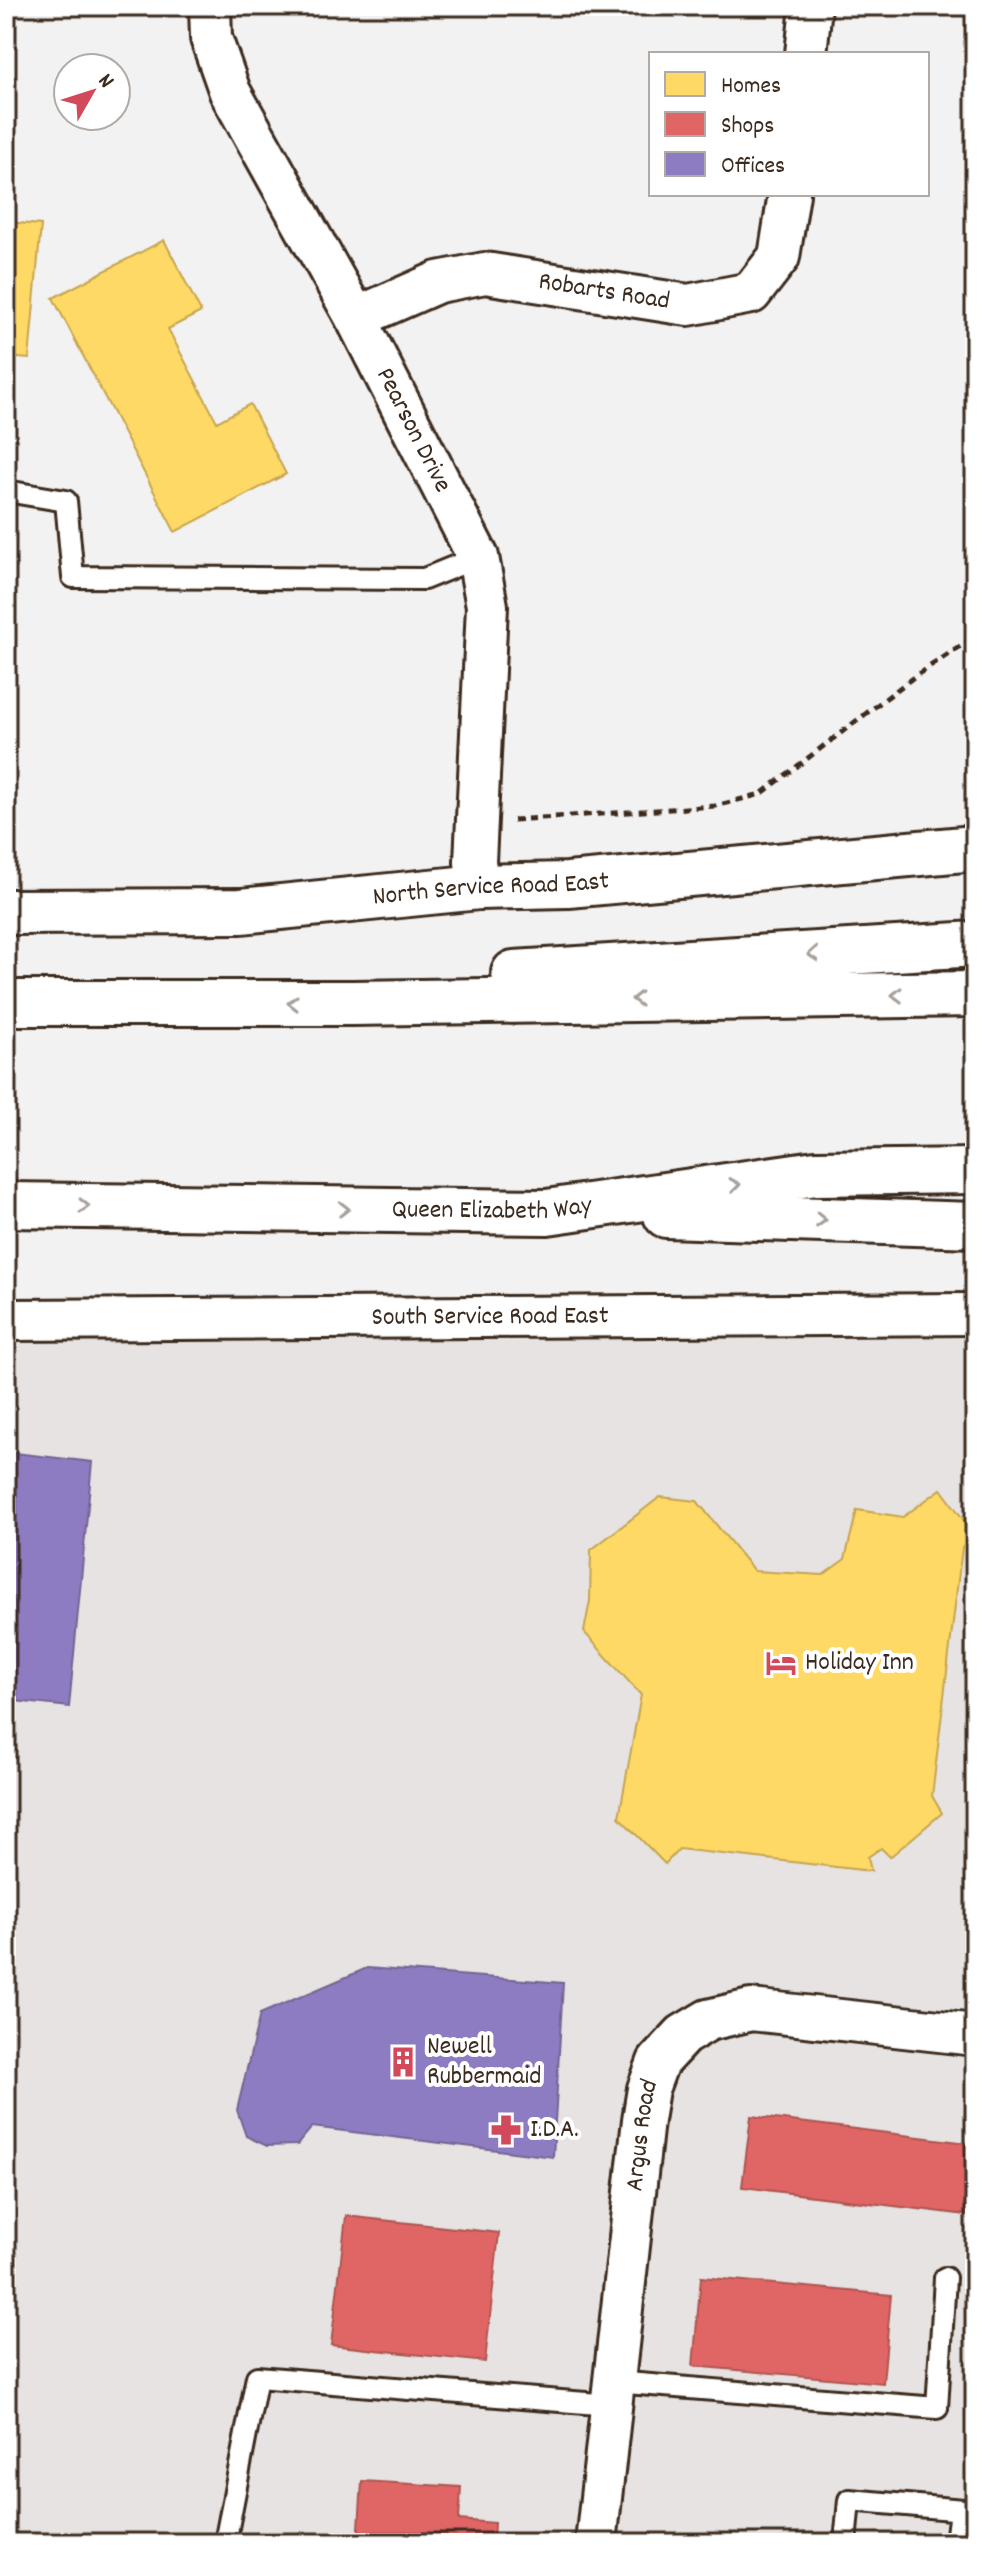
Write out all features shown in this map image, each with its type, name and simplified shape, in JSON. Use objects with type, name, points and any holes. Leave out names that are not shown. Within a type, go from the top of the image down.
[{"type":"main road","name":"North Service Road East","points":[[6,912],[241,911],[479,887],[568,885],[975,848]]},
{"type":"main road","points":[[352,1003],[445,977],[975,944]]},
{"type":"main road","points":[[6,1003],[352,1003],[975,994]]},
{"type":"main road","name":"Queen Elizabeth Way","points":[[6,1205],[547,1212],[816,1173],[975,1171]]},
{"type":"main road","points":[[547,1212],[975,1225]]},
{"type":"street","name":"Pearson Drive","points":[[210,6],[211,38],[230,92],[356,318],[478,557],[487,606],[476,823],[475,862],[479,887]]},
{"type":"street","points":[[806,52],[811,6]]},
{"type":"street","name":"Robarts Road","points":[[356,318],[438,282],[485,273],[688,305],[751,293],[779,257],[789,196]]},
{"type":"street","name":"South Service Road East","points":[[6,1320],[975,1314]]},
{"type":"street","name":"Argus Road","points":[[596,2543],[648,2089],[658,2062],[683,2035],[708,2020],[751,2010],[975,2035]]},
{"type":"lane","points":[[6,491],[66,501],[73,577],[424,579],[478,557]]},
{"type":"lane","points":[[225,2543],[257,2377],[937,2408],[945,2278]]},
{"type":"lane","points":[[845,2543],[849,2500],[968,2510],[956,2543]]},
{"type":"path","points":[[476,823],[715,806],[761,794],[915,676],[975,637]]},
{"type":"shaded area","points":[[760,1306],[975,1324],[975,2543],[6,2543],[6,1343]]},
{"type":"building: Homes","points":[[7,222],[41,225],[29,359],[6,357]]},
{"type":"building: Homes","points":[[164,240],[201,312],[168,329],[217,422],[250,404],[286,474],[175,532],[53,298]]},
{"type":"building: Homes","name":"Holiday Inn","points":[[941,1489],[975,1535],[962,1547],[932,1796],[942,1813],[890,1857],[881,1848],[868,1857],[871,1871],[679,1849],[665,1864],[619,1817],[641,1695],[584,1632],[590,1601],[591,1550],[660,1497],[697,1501],[754,1571],[823,1575],[845,1559],[857,1510],[903,1517]]},
{"type":"building: Shops","points":[[751,2116],[975,2144],[975,2216],[742,2187]]},
{"type":"building: Shops","points":[[346,2216],[499,2233],[485,2362],[331,2345]]},
{"type":"building: Shops","points":[[701,2277],[891,2295],[883,2383],[693,2366]]},
{"type":"building: Shops","points":[[362,2481],[461,2487],[459,2520],[494,2523],[493,2543],[358,2543]]},
{"type":"building: Offices","points":[[6,1452],[92,1462],[69,1707],[6,1700]]},
{"type":"building: Offices","name":"Newell Rubbermaid","points":[[367,1968],[563,1983],[553,2157],[312,2127],[297,2145],[267,2146],[246,2136],[237,2110],[260,2014]]},
{"type":"place","name":"Holiday Inn","points":[[781,1663]]},
{"type":"place","name":"Newell Rubbermaid","points":[[403,2062]]},
{"type":"place","name":"I.D.A.","points":[[506,2130]]}]
